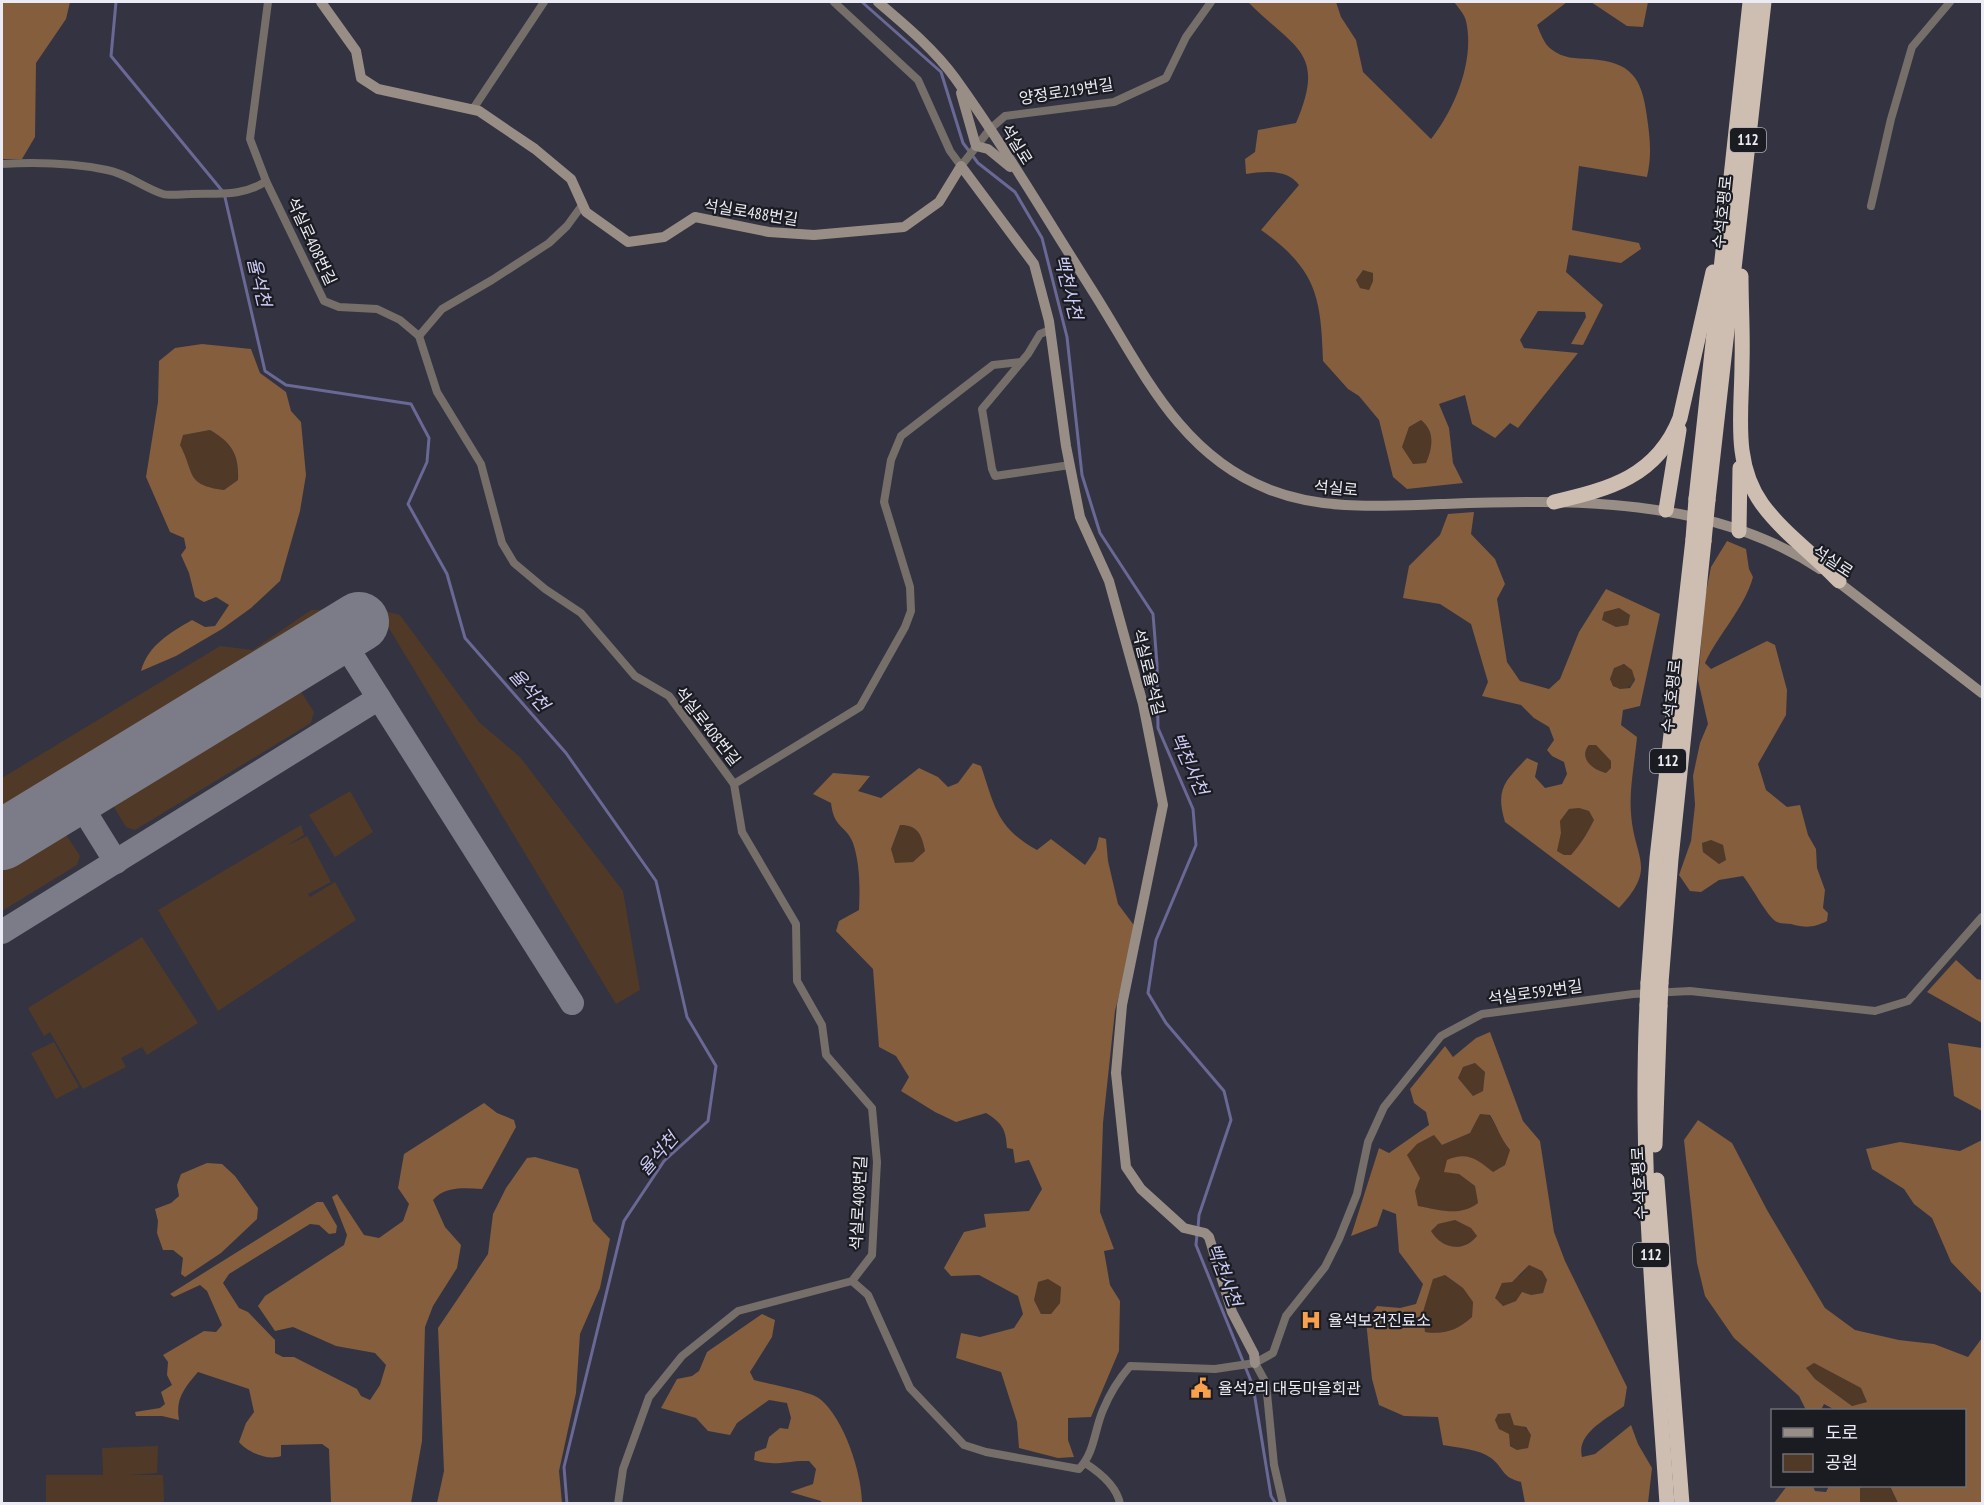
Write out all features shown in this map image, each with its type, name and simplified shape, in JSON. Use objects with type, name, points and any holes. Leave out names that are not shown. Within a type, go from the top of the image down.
[{"type":"highway","name":"수석호평로","points":[[1734,213],[1750,2]]},
{"type":"highway","name":"수석호평로","points":[[1682,1503],[1665,1306],[1655,1138],[1653,1006],[1657,858],[1699,540],[1734,213],[1764,2]]},
{"type":"highway","points":[[1666,510],[1680,418],[1734,213]]},
{"type":"highway","points":[[1734,213],[1742,363],[1739,531]]},
{"type":"highway","points":[[1554,502],[1613,486],[1636,473],[1659,455],[1673,436],[1680,418]]},
{"type":"highway","points":[[1740,448],[1747,477],[1761,503],[1783,531],[1818,559],[1839,581]]},
{"type":"highway","name":"수석호평로","points":[[1653,1006],[1643,1084],[1668,1503]]},
{"type":"street","name":"석실로408번길","points":[[268,2],[250,139],[266,181],[324,301],[339,308],[377,309],[400,320],[418,336],[437,392],[481,464],[502,543],[514,563],[545,589],[581,613],[635,676],[669,696],[734,784],[742,832],[796,924],[797,981],[822,1025],[826,1055],[872,1108],[877,1162],[872,1255],[852,1281]]},
{"type":"street","name":"석실로488번길","points":[[321,2],[356,51],[361,78],[378,89],[479,111],[535,149],[571,179],[586,212],[628,242],[664,237],[695,217],[768,232],[814,236],[904,227],[939,202],[964,161],[990,129]]},
{"type":"street","points":[[473,109],[544,2]]},
{"type":"street","points":[[834,2],[918,80],[950,151],[964,161]]},
{"type":"street","name":"석실로","points":[[878,2],[908,28],[956,79],[990,129],[1150,386],[1179,426],[1223,465],[1267,489],[1318,503],[1382,506],[1554,502],[1627,505],[1666,510],[1739,531],[1792,553],[1839,581],[1983,693]]},
{"type":"street","name":"양정로219번길","points":[[990,129],[1005,116],[1114,102],[1166,78],[1186,37],[1211,2]]},
{"type":"street","points":[[1871,206],[1891,118],[1912,47],[1950,2]]},
{"type":"street","points":[[956,79],[975,148],[988,149],[1018,174]]},
{"type":"street","name":"석실로율석길","points":[[964,161],[1034,264],[1050,330],[1080,517],[1109,580],[1143,704],[1163,806],[1122,1005],[1116,1073],[1126,1167],[1141,1189],[1184,1228],[1205,1233],[1209,1237],[1232,1312],[1254,1354],[1252,1363]]},
{"type":"street","points":[[2,164],[43,162],[108,170],[136,180],[164,194],[201,193],[216,196],[257,188],[266,181]]},
{"type":"street","points":[[418,336],[442,309],[549,243],[567,226],[583,204]]},
{"type":"street","points":[[1050,330],[1040,334],[1021,362],[982,409],[992,469],[996,476],[1070,465]]},
{"type":"street","points":[[734,784],[860,707],[905,627],[911,610],[910,587],[884,501],[891,460],[901,436],[993,365],[1021,362]]},
{"type":"street","name":"석실로592번길","points":[[1252,1363],[1274,1353],[1287,1316],[1325,1267],[1356,1194],[1368,1142],[1384,1107],[1440,1036],[1482,1014],[1633,994],[1690,991],[1875,1011],[1908,1001],[1983,917]]},
{"type":"street","points":[[618,1503],[623,1469],[649,1397],[682,1356],[738,1311],[852,1281],[868,1295],[910,1388],[964,1445],[986,1452],[1079,1469],[1090,1457],[1102,1411],[1117,1381],[1130,1366],[1215,1370],[1252,1363],[1266,1383],[1274,1465],[1283,1503]]},
{"type":"street","points":[[1085,1462],[1100,1473],[1119,1496],[1120,1503]]},
{"type":"green space","points":[[1363,269],[1373,273],[1373,281],[1369,290],[1360,288],[1356,280]]},
{"type":"green space","points":[[1421,420],[1431,434],[1430,451],[1426,463],[1412,464],[1402,447],[1409,427]]},
{"type":"green space","points":[[210,430],[229,445],[237,463],[238,480],[224,490],[203,485],[197,481],[179,445],[182,435]]},
{"type":"green space","points":[[371,608],[400,615],[479,722],[520,757],[623,891],[640,990],[616,1004],[378,610],[336,612],[2,817],[2,778],[220,646],[253,650],[311,610]]},
{"type":"green space","points":[[1619,608],[1630,615],[1628,625],[1616,627],[1602,620],[1604,612]]},
{"type":"green space","points":[[1622,665],[1627,666],[1633,672],[1633,682],[1627,688],[1622,689],[1617,688],[1611,682],[1610,677],[1611,672],[1617,666]]},
{"type":"green space","points":[[291,688],[300,690],[314,712],[311,723],[135,830],[126,827],[112,804],[115,795]]},
{"type":"green space","points":[[1589,745],[1596,745],[1611,761],[1611,768],[1606,773],[1588,763],[1585,755]]},
{"type":"green space","points":[[350,791],[373,832],[335,857],[309,815]]},
{"type":"green space","points":[[1579,808],[1589,811],[1595,819],[1575,851],[1571,855],[1564,855],[1557,851],[1561,833],[1560,821],[1569,809]]},
{"type":"green space","points":[[301,825],[304,835],[286,846],[307,836],[331,882],[308,894],[310,897],[335,882],[356,920],[218,1011],[158,910]]},
{"type":"green space","points":[[900,825],[906,825],[918,832],[925,851],[913,862],[895,864],[891,849]]},
{"type":"green space","points":[[57,831],[65,833],[80,856],[77,865],[2,911],[2,865]]},
{"type":"green space","points":[[1711,840],[1723,845],[1726,860],[1719,864],[1703,852],[1702,843]]},
{"type":"green space","points":[[142,937],[198,1023],[147,1055],[142,1047],[121,1058],[126,1067],[83,1089],[50,1032],[44,1036],[28,1008]]},
{"type":"green space","points":[[54,1042],[79,1087],[56,1099],[31,1053]]},
{"type":"green space","points":[[1475,1063],[1485,1072],[1483,1091],[1473,1096],[1458,1078],[1463,1067]]},
{"type":"green space","points":[[1480,1114],[1489,1115],[1510,1150],[1505,1165],[1493,1172],[1459,1174],[1475,1186],[1478,1203],[1471,1207],[1450,1211],[1418,1206],[1407,1155],[1417,1144],[1434,1135],[1442,1145],[1470,1133]]},
{"type":"green space","points":[[1455,1220],[1471,1228],[1477,1236],[1465,1245],[1452,1247],[1441,1242],[1431,1231],[1438,1224]]},
{"type":"green space","points":[[1529,1265],[1542,1271],[1547,1281],[1543,1293],[1531,1295],[1503,1306],[1494,1298],[1502,1283],[1521,1275]]},
{"type":"green space","points":[[1445,1275],[1463,1288],[1473,1302],[1472,1317],[1450,1330],[1439,1333],[1425,1332],[1423,1312],[1433,1278]]},
{"type":"green space","points":[[1048,1279],[1061,1287],[1060,1303],[1051,1314],[1041,1314],[1034,1300],[1037,1282]]},
{"type":"green space","points":[[1814,1363],[1861,1388],[1867,1402],[1852,1406],[1815,1379],[1806,1368]]},
{"type":"green space","points":[[1510,1412],[1532,1435],[1528,1448],[1517,1450],[1513,1447],[1495,1420],[1498,1414]]},
{"type":"green space","points":[[158,1446],[157,1473],[127,1475],[163,1475],[164,1503],[46,1503],[46,1475],[103,1475],[102,1448]]},
{"type":"green space","points":[[1890,1487],[1898,1504],[1860,1504],[1860,1488]]},
{"type":"shaded area","points":[[2,2],[70,2],[66,19],[36,63],[35,137],[22,159],[2,159]]},
{"type":"shaded area","points":[[1248,2],[1336,2],[1341,17],[1356,40],[1363,72],[1431,139],[1455,99],[1468,52],[1466,21],[1454,2],[1567,2],[1537,25],[1549,47],[1565,56],[1616,64],[1625,68],[1638,82],[1645,103],[1650,139],[1647,177],[1579,166],[1572,230],[1639,243],[1641,249],[1621,263],[1569,255],[1566,272],[1603,305],[1583,345],[1571,344],[1586,317],[1585,312],[1538,311],[1520,340],[1524,348],[1578,353],[1518,428],[1510,423],[1495,438],[1472,424],[1465,395],[1439,404],[1449,428],[1453,463],[1463,483],[1407,489],[1393,477],[1379,420],[1359,396],[1348,389],[1323,361],[1317,301],[1304,271],[1294,258],[1261,230],[1299,185],[1288,176],[1275,172],[1246,174],[1245,159],[1255,152],[1258,130],[1296,123],[1305,99],[1308,80],[1307,65],[1301,53]],"holes":[[[1363,270],[1373,273],[1373,281],[1369,290],[1360,288],[1356,280]],[[1421,420],[1431,434],[1430,451],[1426,463],[1413,464],[1402,447],[1409,427]]]},
{"type":"shaded area","points":[[1591,2],[1648,2],[1643,27],[1627,26]]},
{"type":"shaded area","points":[[202,344],[251,349],[260,373],[286,392],[291,411],[301,422],[306,475],[300,511],[280,581],[251,608],[222,629],[176,656],[141,671],[154,647],[168,635],[192,620],[205,627],[215,626],[229,605],[216,597],[204,602],[195,597],[189,573],[181,555],[186,548],[184,538],[170,532],[146,477],[158,402],[159,361],[175,348]],"holes":[[[210,430],[229,445],[237,463],[238,480],[224,490],[212,488],[197,481],[180,445],[183,435]]]},
{"type":"shaded area","points":[[1474,512],[1471,534],[1495,559],[1505,584],[1497,599],[1507,662],[1520,681],[1549,689],[1560,679],[1579,632],[1606,589],[1660,614],[1640,706],[1623,710],[1621,725],[1637,737],[1631,785],[1631,813],[1641,872],[1631,894],[1619,908],[1505,822],[1501,801],[1504,786],[1527,758],[1538,763],[1535,777],[1545,788],[1562,784],[1567,774],[1564,762],[1552,756],[1547,750],[1554,740],[1549,727],[1534,718],[1521,705],[1482,696],[1488,682],[1471,624],[1440,604],[1403,598],[1409,566],[1440,535],[1448,514]],"holes":[[[1619,608],[1630,615],[1628,625],[1616,627],[1602,620],[1604,612]],[[1624,664],[1632,670],[1635,680],[1630,688],[1620,689],[1613,686],[1610,679],[1614,668]],[[1589,745],[1596,745],[1611,761],[1611,768],[1606,773],[1596,769],[1588,763],[1586,750]],[[1579,808],[1589,811],[1594,820],[1575,851],[1571,855],[1564,855],[1557,851],[1561,833],[1560,821],[1569,809]]]},
{"type":"shaded area","points":[[1727,541],[1746,549],[1749,569],[1753,577],[1749,589],[1705,663],[1711,669],[1767,641],[1775,645],[1787,690],[1786,715],[1758,764],[1766,790],[1787,807],[1800,805],[1808,835],[1816,849],[1817,868],[1825,890],[1823,908],[1828,913],[1827,921],[1818,925],[1805,927],[1777,922],[1769,915],[1743,876],[1719,880],[1701,892],[1690,891],[1679,875],[1691,841],[1695,805],[1693,776],[1700,743],[1708,724],[1698,680],[1705,597],[1711,567]],"holes":[[[1711,840],[1723,845],[1726,860],[1719,864],[1703,852],[1702,843]]]},
{"type":"shaded area","points":[[973,763],[981,766],[994,805],[1005,825],[1037,850],[1051,839],[1085,865],[1096,849],[1099,837],[1106,839],[1108,861],[1118,904],[1136,928],[1115,1011],[1103,1123],[1100,1212],[1114,1249],[1104,1251],[1110,1285],[1120,1301],[1119,1351],[1091,1417],[1068,1418],[1068,1440],[1074,1457],[1058,1458],[1019,1448],[1017,1422],[1001,1372],[956,1358],[961,1333],[980,1337],[1014,1328],[1023,1314],[1018,1296],[979,1275],[951,1276],[944,1268],[964,1232],[986,1227],[984,1214],[1029,1211],[1042,1189],[1029,1160],[1015,1163],[1013,1149],[1007,1148],[1006,1136],[1002,1127],[986,1113],[956,1122],[901,1091],[909,1077],[896,1056],[879,1047],[873,969],[836,931],[839,921],[859,910],[859,876],[853,843],[837,822],[831,803],[813,794],[833,773],[870,776],[858,791],[881,798],[919,768],[938,777],[948,787],[958,783]],"holes":[[[900,825],[915,829],[922,840],[925,851],[913,862],[895,863],[891,849]],[[1048,1279],[1061,1287],[1060,1303],[1051,1314],[1041,1314],[1034,1300],[1038,1282]]]},
{"type":"shaded area","points":[[1956,960],[1977,979],[1982,980],[1982,1023],[1927,992]]},
{"type":"shaded area","points":[[1490,1032],[1523,1121],[1540,1141],[1554,1232],[1565,1261],[1627,1387],[1624,1406],[1594,1427],[1588,1434],[1581,1448],[1582,1457],[1595,1454],[1631,1425],[1638,1444],[1652,1468],[1648,1503],[1525,1503],[1521,1482],[1506,1475],[1491,1458],[1474,1451],[1443,1445],[1438,1417],[1404,1416],[1379,1405],[1372,1379],[1366,1321],[1377,1306],[1400,1308],[1416,1304],[1423,1284],[1399,1252],[1396,1214],[1383,1209],[1377,1226],[1351,1236],[1379,1148],[1389,1153],[1429,1125],[1426,1112],[1414,1103],[1410,1089],[1445,1046],[1453,1057],[1476,1038]],"holes":[[[1475,1063],[1485,1072],[1483,1091],[1473,1096],[1458,1078],[1463,1067]],[[1480,1114],[1490,1115],[1510,1150],[1505,1165],[1493,1172],[1482,1163],[1466,1156],[1447,1160],[1444,1172],[1459,1174],[1475,1186],[1478,1203],[1464,1210],[1450,1211],[1418,1206],[1415,1191],[1420,1178],[1407,1155],[1417,1144],[1434,1135],[1442,1145],[1470,1133]],[[1455,1220],[1471,1228],[1477,1236],[1465,1245],[1453,1247],[1441,1242],[1431,1231],[1438,1224]],[[1529,1265],[1542,1271],[1547,1280],[1543,1293],[1531,1295],[1522,1292],[1516,1301],[1503,1306],[1495,1298],[1502,1283],[1512,1282]],[[1445,1275],[1463,1288],[1473,1302],[1472,1317],[1456,1328],[1445,1332],[1425,1332],[1423,1312],[1433,1279]],[[1510,1413],[1514,1425],[1526,1427],[1531,1435],[1528,1448],[1517,1450],[1510,1446],[1509,1434],[1499,1429],[1495,1420],[1498,1414]]]},
{"type":"shaded area","points":[[1948,1043],[1982,1048],[1982,1111],[1954,1096]]},
{"type":"shaded area","points":[[484,1103],[497,1113],[514,1120],[516,1127],[482,1189],[449,1190],[433,1200],[445,1227],[461,1245],[457,1268],[433,1306],[425,1327],[422,1441],[411,1503],[331,1503],[329,1449],[322,1444],[281,1445],[281,1456],[270,1457],[258,1455],[247,1449],[239,1442],[246,1423],[254,1412],[249,1389],[198,1372],[185,1388],[180,1400],[179,1420],[162,1416],[136,1416],[135,1412],[160,1408],[165,1404],[161,1392],[172,1385],[167,1375],[168,1362],[163,1355],[204,1331],[216,1332],[222,1325],[207,1291],[200,1285],[174,1297],[170,1294],[317,1202],[323,1202],[337,1226],[336,1233],[329,1234],[319,1225],[310,1224],[229,1274],[223,1283],[239,1308],[248,1312],[275,1340],[275,1353],[283,1357],[294,1357],[357,1389],[361,1396],[370,1400],[380,1385],[386,1365],[375,1353],[336,1346],[293,1327],[275,1331],[258,1306],[265,1296],[344,1245],[347,1235],[332,1197],[337,1194],[364,1235],[379,1238],[403,1221],[409,1204],[398,1188],[404,1154]]},
{"type":"shaded area","points":[[1698,1120],[1732,1143],[1767,1210],[1825,1308],[1855,1330],[1899,1340],[1934,1344],[1968,1357],[1982,1338],[1982,1503],[1898,1503],[1890,1487],[1966,1487],[1966,1409],[1833,1409],[1824,1404],[1822,1409],[1806,1409],[1799,1396],[1734,1338],[1705,1296],[1697,1263],[1684,1140]],"holes":[[[1814,1363],[1861,1388],[1867,1402],[1852,1406],[1815,1379],[1806,1368]]]},
{"type":"shaded area","points":[[1982,1140],[1982,1294],[1951,1262],[1932,1218],[1914,1204],[1904,1189],[1872,1169],[1866,1149],[1900,1142],[1960,1151]]},
{"type":"shaded area","points":[[535,1157],[578,1169],[593,1221],[610,1239],[600,1288],[580,1334],[576,1393],[559,1471],[562,1503],[437,1503],[444,1471],[438,1328],[488,1254],[493,1214],[506,1188],[527,1158]]},
{"type":"shaded area","points":[[207,1163],[222,1164],[235,1176],[258,1208],[257,1219],[221,1253],[185,1277],[181,1274],[183,1258],[173,1250],[163,1250],[157,1233],[158,1221],[155,1209],[171,1203],[179,1196],[177,1185],[181,1174]]},
{"type":"shaded area","points":[[762,1314],[775,1320],[772,1337],[750,1372],[754,1380],[808,1393],[820,1399],[829,1408],[837,1419],[850,1447],[859,1477],[862,1503],[821,1503],[821,1501],[790,1492],[813,1484],[816,1469],[809,1461],[775,1463],[754,1460],[755,1452],[766,1448],[769,1437],[780,1428],[788,1429],[791,1418],[787,1403],[769,1400],[737,1423],[730,1435],[708,1431],[696,1418],[661,1408],[677,1379],[692,1376],[699,1371],[707,1352]]},
{"type":"shaded area","points":[[1786,1487],[1813,1487],[1815,1491],[1826,1492],[1828,1487],[1862,1487],[1860,1503],[1774,1503]]},
{"type":"waterway","name":"율석천","points":[[116,2],[111,56],[224,193],[265,371],[286,385],[411,404],[429,438],[427,462],[408,504],[447,574],[465,638],[566,753],[656,881],[687,1017],[716,1066],[708,1121],[664,1161],[624,1221],[564,1467],[567,1504]]},
{"type":"waterway","name":"백천사천","points":[[862,2],[941,72],[963,143],[978,163],[1015,192],[1042,238],[1067,337],[1082,475],[1100,533],[1153,614],[1157,664],[1158,728],[1193,809],[1196,845],[1156,940],[1148,993],[1166,1023],[1224,1091],[1231,1120],[1199,1215],[1198,1228]]},
{"type":"waterway","name":"백천사천","points":[[1197,1234],[1196,1245],[1253,1386],[1271,1496],[1276,1504]]},
{"type":"taxiway","points":[[339,635],[572,1003]]},
{"type":"taxiway","points":[[2,932],[379,698]]},
{"type":"taxiway","points":[[75,796],[116,862]]},
{"type":"runway","points":[[2,840],[359,622]]},
{"type":"place","name":"율석보건진료소","points":[[1311,1320]]},
{"type":"place","name":"율석2리 대동마을회관","points":[[1201,1388]]}]
